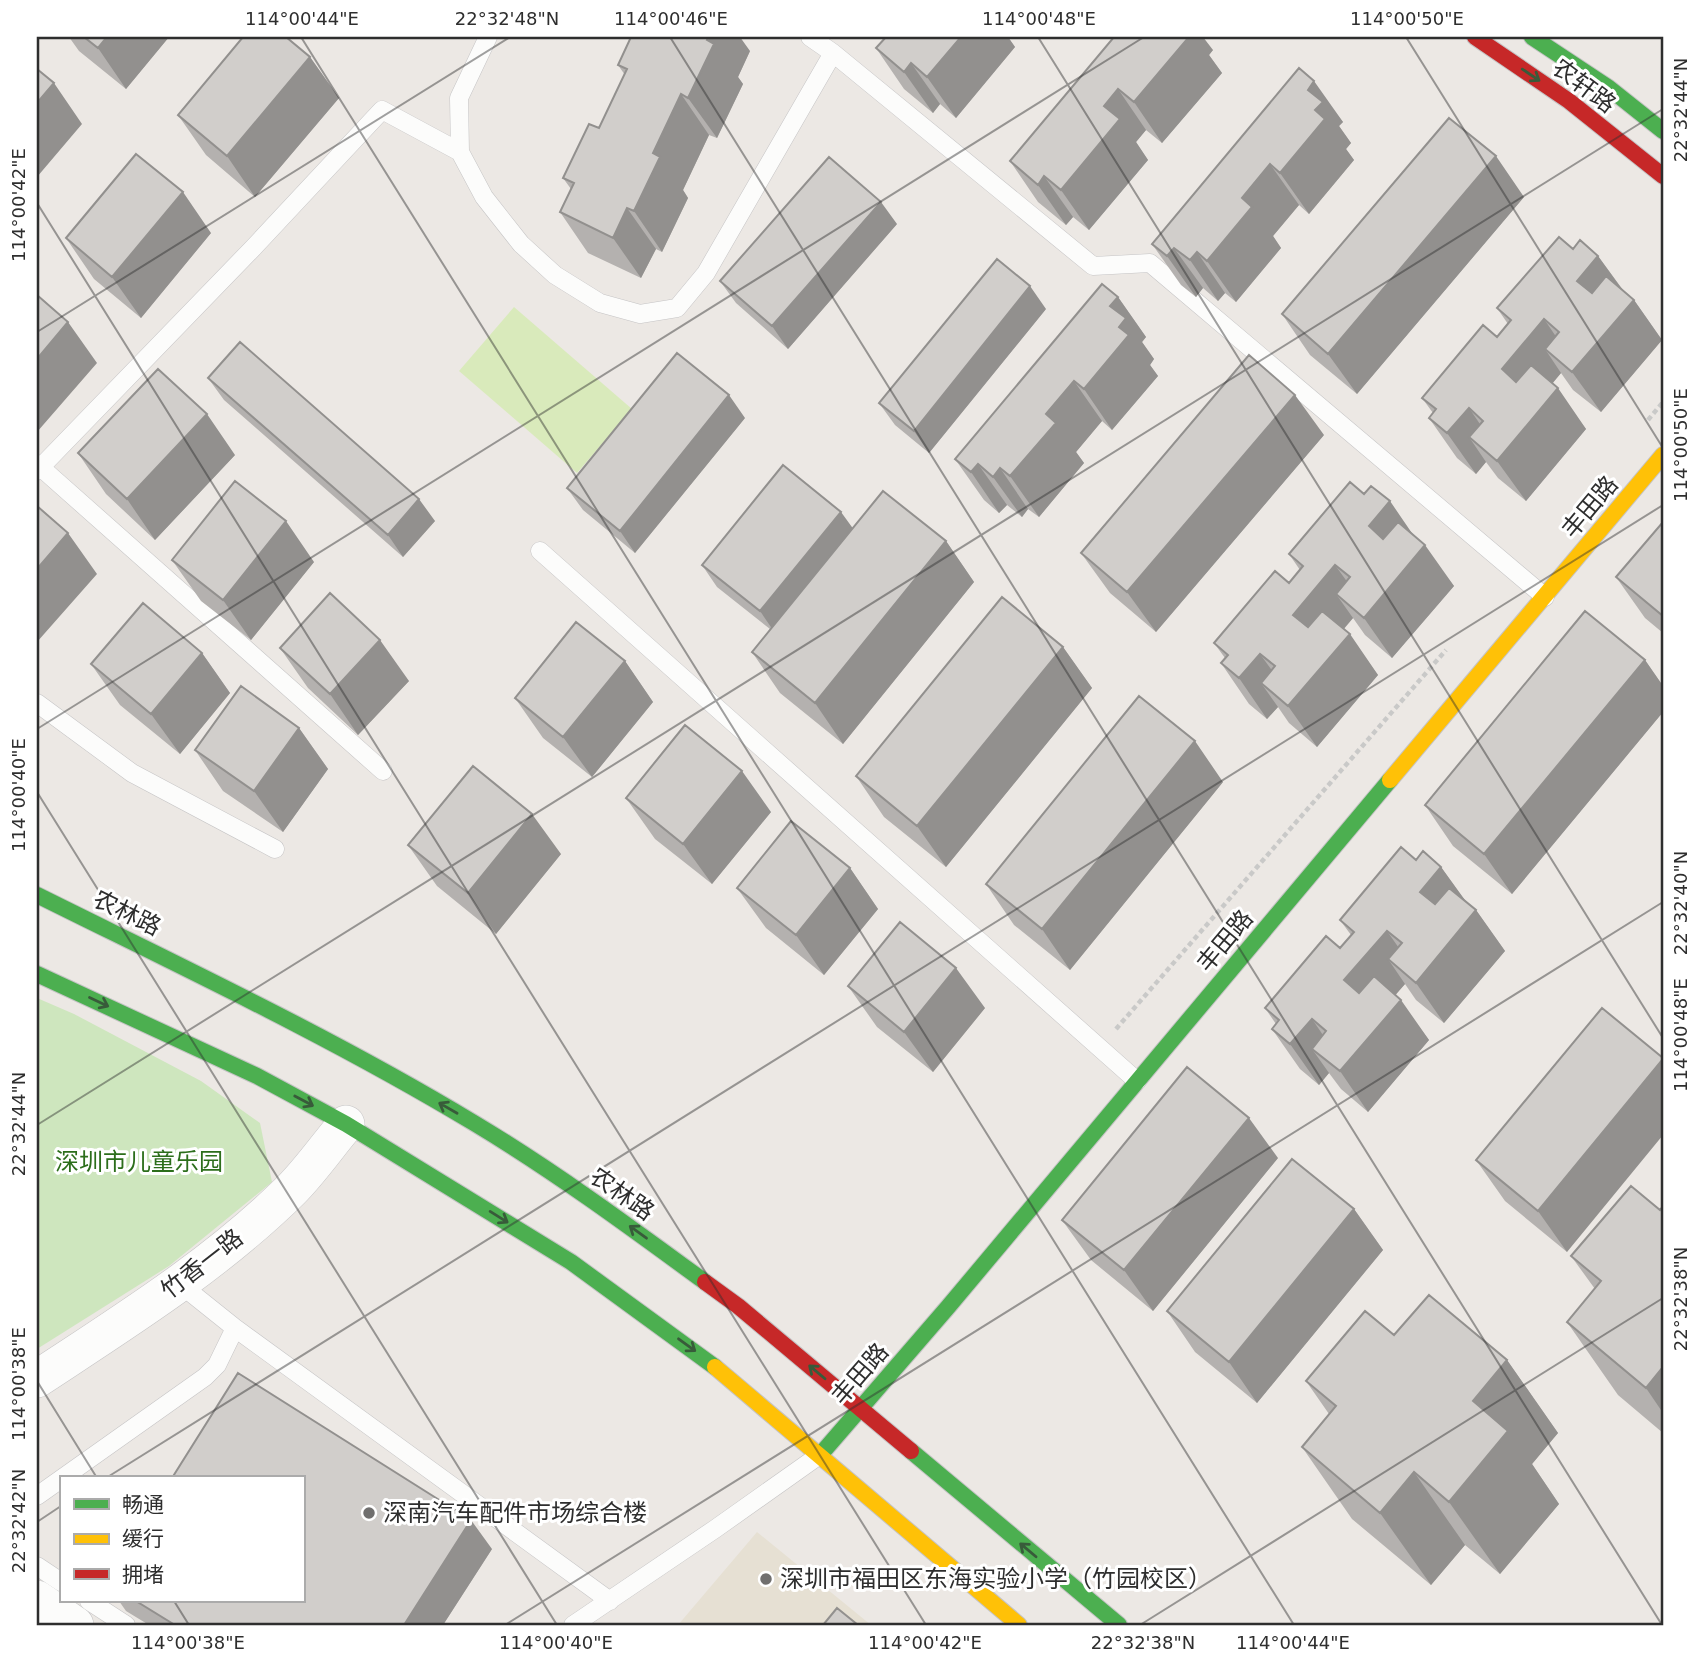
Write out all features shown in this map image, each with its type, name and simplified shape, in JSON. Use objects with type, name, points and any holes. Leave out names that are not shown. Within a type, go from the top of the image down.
[{"type":"main road","name":"农轩路","points":[[1475,37],[1569,101],[1663,176]]},
{"type":"main road","name":"农轩路","points":[[1532,37],[1609,88],[1663,131]]},
{"type":"main road","name":"丰田路","points":[[821,1454],[861,1410],[1663,456]]},
{"type":"main road","name":"农林路","points":[[37,895],[298,1023],[475,1123],[613,1214],[738,1306],[1119,1625]]},
{"type":"main road","points":[[37,974],[257,1076],[346,1124],[570,1262],[707,1360],[821,1454],[1019,1625]]},
{"type":"street","name":"竹香一路","points":[[37,1379],[180,1284],[292,1189],[346,1124]]},
{"type":"street","points":[[37,1599],[75,1625]]},
{"type":"lane","points":[[488,37],[459,98],[460,152],[484,197],[522,244],[555,275],[600,303],[640,314],[677,308],[706,273],[833,52]]},
{"type":"lane","points":[[810,37],[833,52],[1093,266],[1150,263],[1545,597]]},
{"type":"lane","points":[[383,771],[38,467],[244,257],[382,110],[460,152]]},
{"type":"lane","points":[[540,551],[1137,1081]]},
{"type":"lane","points":[[37,703],[132,773],[275,849]]},
{"type":"lane","points":[[180,1284],[235,1328],[610,1601]]},
{"type":"lane","points":[[65,1476],[205,1377],[217,1365],[235,1328]]},
{"type":"lane","points":[[573,1625],[821,1454]]},
{"type":"lane","points":[[37,1496],[60,1480]]},
{"type":"lane","points":[[37,1566],[60,1582]]},
{"type":"lane","points":[[91,1602],[126,1625]]},
{"type":"path","points":[[1646,422],[1663,402]]},
{"type":"path","points":[[1100,1047],[1451,643]]},
{"type":"shaded area","name":"深圳市福田区东海实验小学（竹园校区）","points":[[757,1532],[871,1625],[678,1625]]},
{"type":"green space","points":[[514,307],[632,409],[577,473],[459,371]]},
{"type":"green space","name":"深圳市儿童乐园","points":[[37,998],[74,1014],[201,1081],[260,1123],[272,1182],[169,1266],[37,1349]]},
{"type":"building","points":[[84,37],[107,37],[98,48]]},
{"type":"building","points":[[243,37],[286,37],[310,57],[227,156],[178,115]]},
{"type":"building","points":[[631,37],[709,37],[707,40],[714,44],[688,98],[681,94],[653,153],[660,157],[634,211],[627,208],[613,238],[560,212],[574,183],[563,178],[589,124],[599,128],[627,69],[618,65]]},
{"type":"building","points":[[886,37],[961,37],[927,77],[911,63],[904,72],[876,48]]},
{"type":"building","points":[[1114,37],[1189,37],[1134,102],[1118,89],[1104,106],[1120,119],[1061,190],[1044,176],[1038,185],[1010,161]]},
{"type":"building","points":[[1299,68],[1314,81],[1308,90],[1323,102],[1315,110],[1325,119],[1280,173],[1270,164],[1242,198],[1252,207],[1207,261],[1197,252],[1190,260],[1174,248],[1167,256],[1152,244]]},
{"type":"building","points":[[37,69],[54,83],[37,103]]},
{"type":"building","points":[[1449,118],[1496,156],[1328,354],[1282,314]]},
{"type":"building","points":[[136,154],[183,192],[112,277],[66,238]]},
{"type":"building","points":[[829,157],[881,202],[772,326],[720,281]]},
{"type":"building","points":[[1559,237],[1573,249],[1580,240],[1598,256],[1577,281],[1592,293],[1606,276],[1634,300],[1572,372],[1545,349],[1559,332],[1544,319],[1502,369],[1516,382],[1531,365],[1558,388],[1497,461],[1469,437],[1483,421],[1469,408],[1447,433],[1429,418],[1436,409],[1422,398],[1483,325],[1497,337],[1511,320],[1497,308]]},
{"type":"building","points":[[997,259],[1030,286],[914,431],[879,403]]},
{"type":"building","points":[[1102,284],[1118,297],[1110,306],[1126,318],[1119,327],[1129,335],[1084,389],[1074,381],[1046,414],[1056,423],[1010,476],[1000,468],[993,477],[978,464],[971,472],[955,459]]},
{"type":"building","points":[[37,295],[68,322],[37,359]]},
{"type":"building","points":[[240,342],[419,499],[388,535],[208,378]]},
{"type":"building","points":[[677,353],[729,395],[620,531],[567,488]]},
{"type":"building","points":[[1249,355],[1295,395],[1127,592],[1081,553]]},
{"type":"building","points":[[158,369],[207,414],[127,499],[78,453]]},
{"type":"building","points":[[783,465],[841,512],[760,611],[702,565]]},
{"type":"building","points":[[235,481],[286,521],[223,600],[172,560]]},
{"type":"building","points":[[1350,482],[1364,494],[1371,486],[1390,501],[1369,526],[1383,539],[1398,522],[1425,545],[1364,618],[1336,594],[1350,577],[1335,565],[1293,615],[1308,627],[1322,611],[1350,634],[1288,706],[1261,683],[1275,666],[1260,654],[1239,678],[1221,663],[1228,655],[1214,643],[1275,571],[1289,583],[1303,566],[1289,554]]},
{"type":"building","points":[[883,491],[946,541],[815,703],[752,652]]},
{"type":"building","points":[[37,506],[68,533],[37,569]]},
{"type":"building","points":[[1663,522],[1663,616],[1616,577]]},
{"type":"building","points":[[330,593],[380,640],[330,694],[280,648]]},
{"type":"building","points":[[1002,597],[1063,647],[917,826],[856,776]]},
{"type":"building","points":[[143,603],[202,653],[151,714],[91,664]]},
{"type":"building","points":[[1585,611],[1645,660],[1484,854],[1425,805]]},
{"type":"building","points":[[576,622],[625,661],[563,737],[515,698]]},
{"type":"building","points":[[241,686],[299,728],[254,791],[195,750]]},
{"type":"building","points":[[1139,696],[1195,741],[1042,929],[986,884]]},
{"type":"building","points":[[685,725],[742,771],[683,844],[626,798]]},
{"type":"building","points":[[473,766],[532,814],[468,893],[408,845]]},
{"type":"building","points":[[791,821],[850,868],[796,935],[737,888]]},
{"type":"building","points":[[1401,847],[1416,860],[1423,851],[1441,867],[1420,892],[1435,904],[1449,888],[1476,910],[1416,983],[1388,959],[1402,943],[1387,931],[1344,980],[1359,993],[1374,976],[1401,1000],[1340,1071],[1312,1049],[1326,1031],[1312,1019],[1290,1044],[1272,1029],[1279,1020],[1265,1008],[1326,936],[1340,948],[1354,932],[1340,920]]},
{"type":"building","points":[[900,922],[956,968],[904,1032],[848,986]]},
{"type":"building","points":[[1602,1008],[1663,1059],[1538,1211],[1476,1160]]},
{"type":"building","points":[[1187,1067],[1249,1118],[1124,1270],[1062,1220]]},
{"type":"building","points":[[1292,1159],[1354,1209],[1229,1362],[1167,1311]]},
{"type":"building","points":[[1631,1186],[1660,1210],[1663,1206],[1663,1367],[1646,1388],[1567,1322],[1601,1281],[1571,1256]]},
{"type":"building","points":[[1429,1295],[1507,1360],[1473,1401],[1508,1431],[1449,1502],[1414,1472],[1380,1513],[1302,1447],[1336,1406],[1306,1381],[1365,1311],[1394,1335]]},
{"type":"building","name":"深南汽车配件市场综合楼","points":[[238,1373],[471,1520],[404,1625],[175,1625],[138,1602],[304,1602],[304,1476],[173,1476]]},
{"type":"building","points":[[837,1608],[858,1625],[823,1625]]},
{"type":"traffic: fast","points":[[1532,37],[1609,88],[1663,131]]},
{"type":"traffic: fast","points":[[821,1454],[948,1307],[1390,780]]},
{"type":"traffic: fast","points":[[37,895],[258,1004],[421,1092],[533,1160],[705,1282]]},
{"type":"traffic: fast","points":[[37,974],[257,1076],[346,1124],[571,1262],[715,1367]]},
{"type":"traffic: fast","points":[[911,1451],[1119,1625]]},
{"type":"traffic: slow","points":[[1390,780],[1663,455]]},
{"type":"traffic: slow","points":[[715,1367],[1019,1625]]},
{"type":"traffic: jam","points":[[1475,37],[1569,101],[1663,176]]},
{"type":"traffic: jam","points":[[705,1282],[738,1306],[911,1451]]},
{"type":"place","name":"深南汽车配件市场综合楼","points":[[369,1513]]},
{"type":"place","name":"深圳市福田区东海实验小学（竹园校区）","points":[[766,1579]]}]
